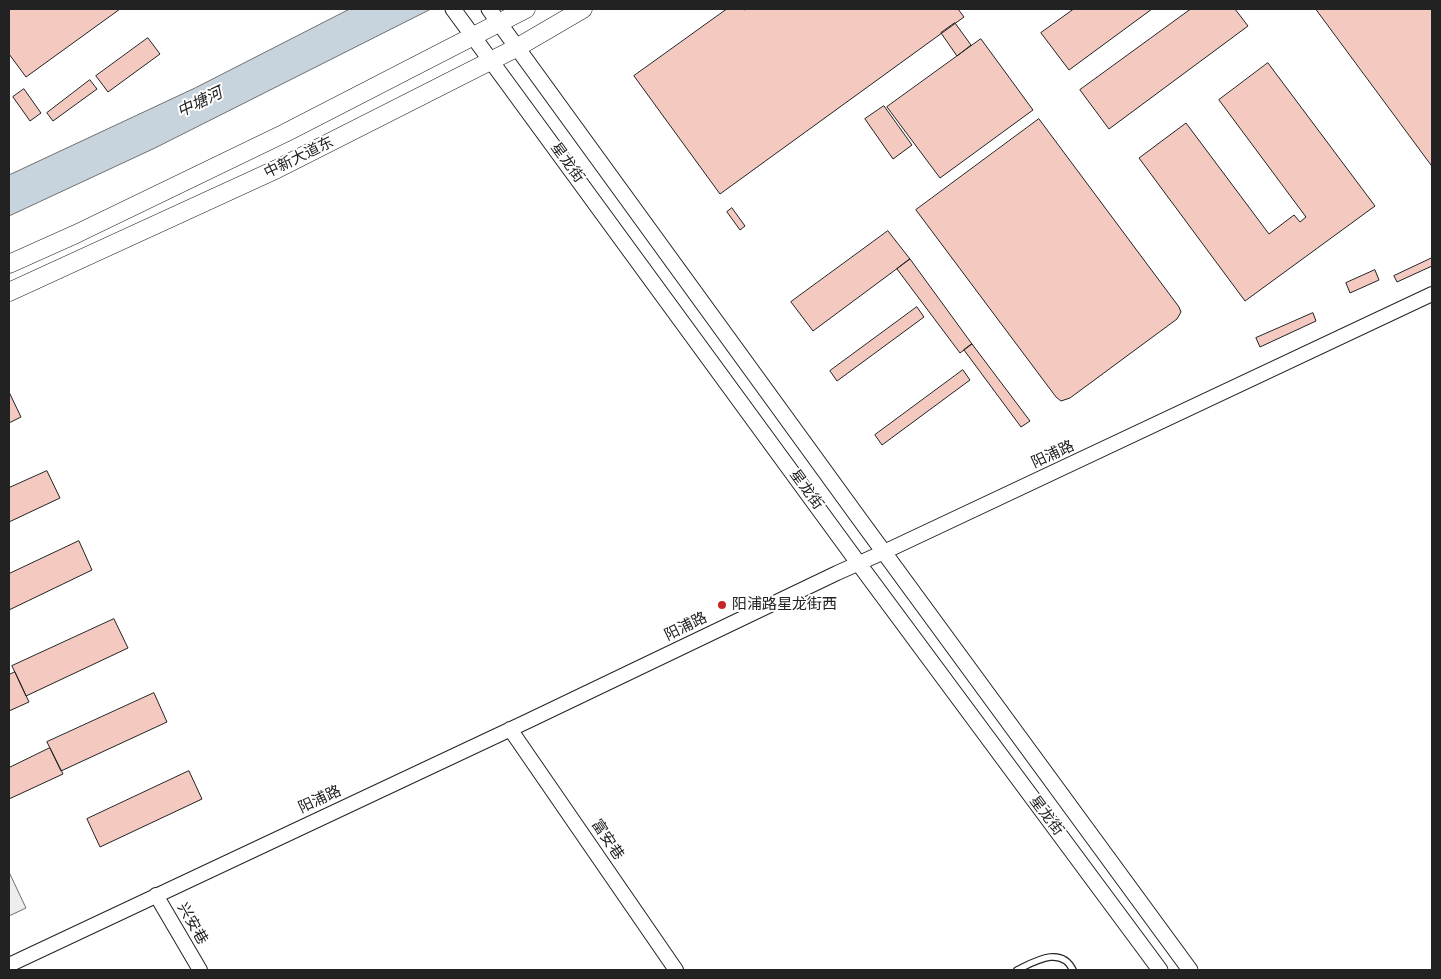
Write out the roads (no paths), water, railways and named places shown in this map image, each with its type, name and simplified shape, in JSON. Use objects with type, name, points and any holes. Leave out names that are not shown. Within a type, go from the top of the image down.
[{"type":"main road","name":"星龙街","points":[[453,9],[859,564],[1160,970]]},
{"type":"main road","name":"星龙街","points":[[489,9],[1190,970]]},
{"type":"main road","name":"中新大道东","points":[[9,264],[93,226],[285,133],[526,9]]},
{"type":"main road","name":"中新大道东","points":[[9,292],[277,169],[518,47],[583,9]]},
{"type":"street","name":"阳浦路","points":[[9,965],[1432,294]]},
{"type":"street","name":"富安巷","points":[[510,729],[676,970]]},
{"type":"street","name":"兴安巷","points":[[156,895],[200,970]]},
{"type":"lane","points":[[1017,970],[1045,957],[1058,957],[1070,964],[1073,970]]},
{"type":"water","name":"中塘河","points":[[350,9],[431,9],[155,148],[9,216],[9,175],[195,88]]},
{"type":"place","name":"阳浦路星龙街西","points":[[722,605]]}]
